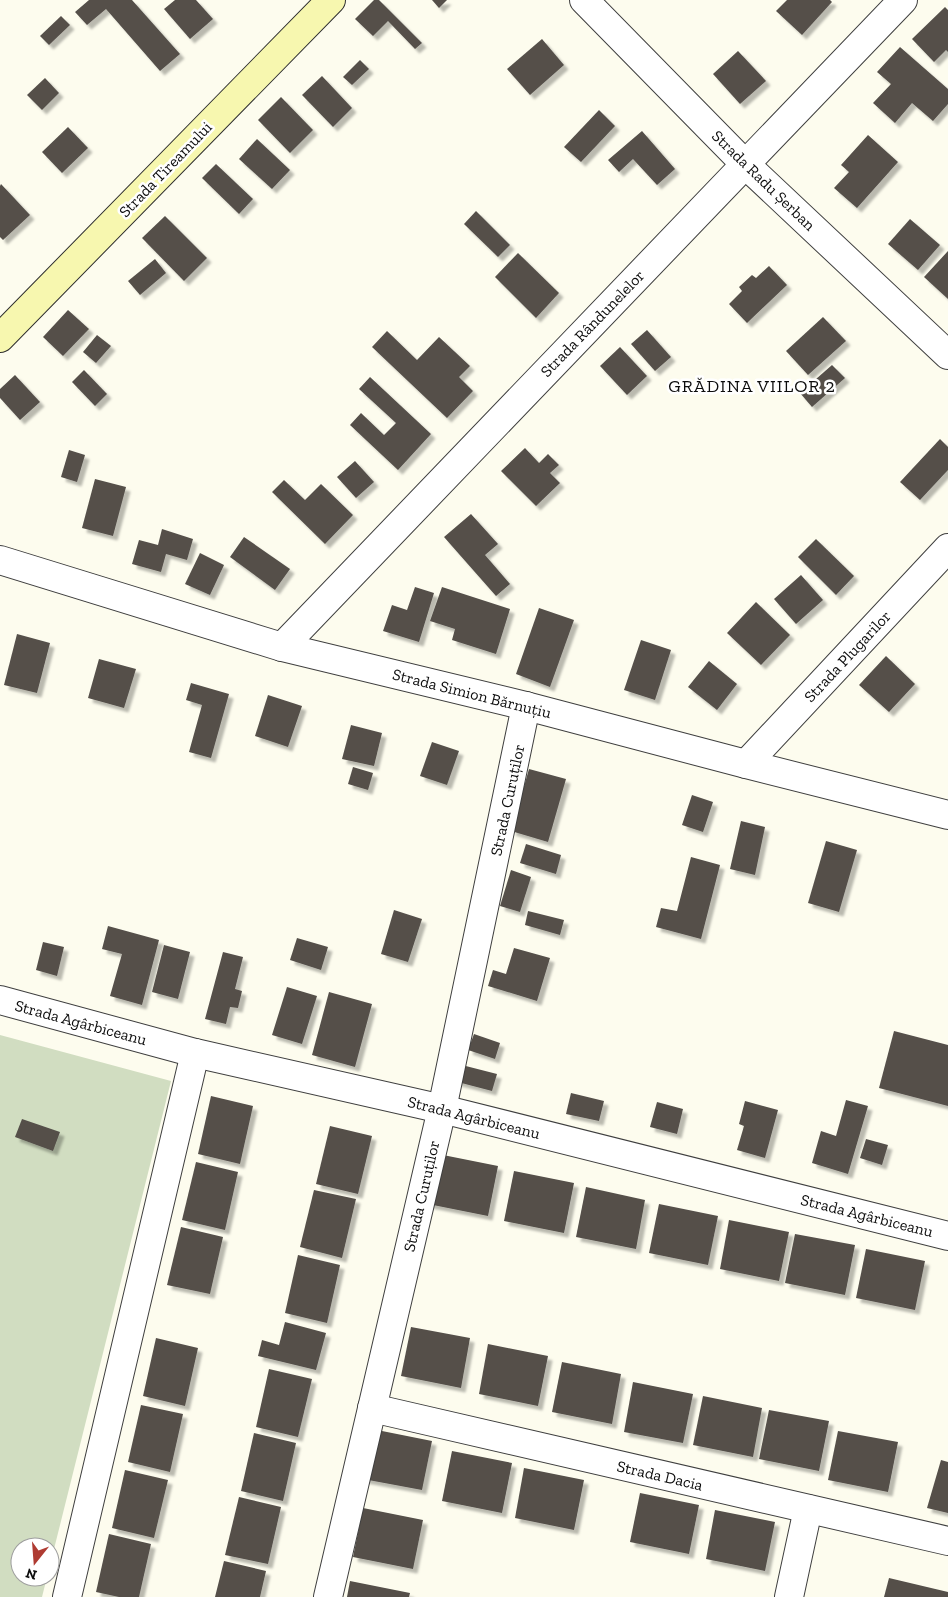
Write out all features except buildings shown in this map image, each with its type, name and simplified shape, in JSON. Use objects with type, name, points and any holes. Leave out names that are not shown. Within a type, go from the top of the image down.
[{"type":"main road","name":"Strada Tireamului","points":[[0,338],[330,0]]},
{"type":"street","name":"Strada Radu Șerban","points":[[584,0],[745,164],[948,355]]},
{"type":"street","name":"Strada Rândunelelor","points":[[282,647],[903,0]]},
{"type":"street","name":"Strada Plugarilor","points":[[746,764],[948,548]]},
{"type":"street","name":"Strada Simion Bărnuțiu","points":[[0,560],[282,647],[526,706],[948,815]]},
{"type":"street","name":"Strada Curuților","points":[[328,1597],[442,1109],[526,706]]},
{"type":"street","name":"Strada Agârbiceanu","points":[[0,1000],[195,1054],[442,1109],[948,1236]]},
{"type":"street","points":[[67,1597],[195,1054]]},
{"type":"street","name":"Strada Dacia","points":[[372,1408],[948,1541]]},
{"type":"street","points":[[789,1597],[808,1509]]},
{"type":"green space","points":[[0,1035],[171,1081],[57,1537],[10,1537],[10,1587],[44,1587],[42,1597],[0,1597]]},
{"type":"district","name":"GRĂDINA VIILOR 2","points":[[752,386]]}]
